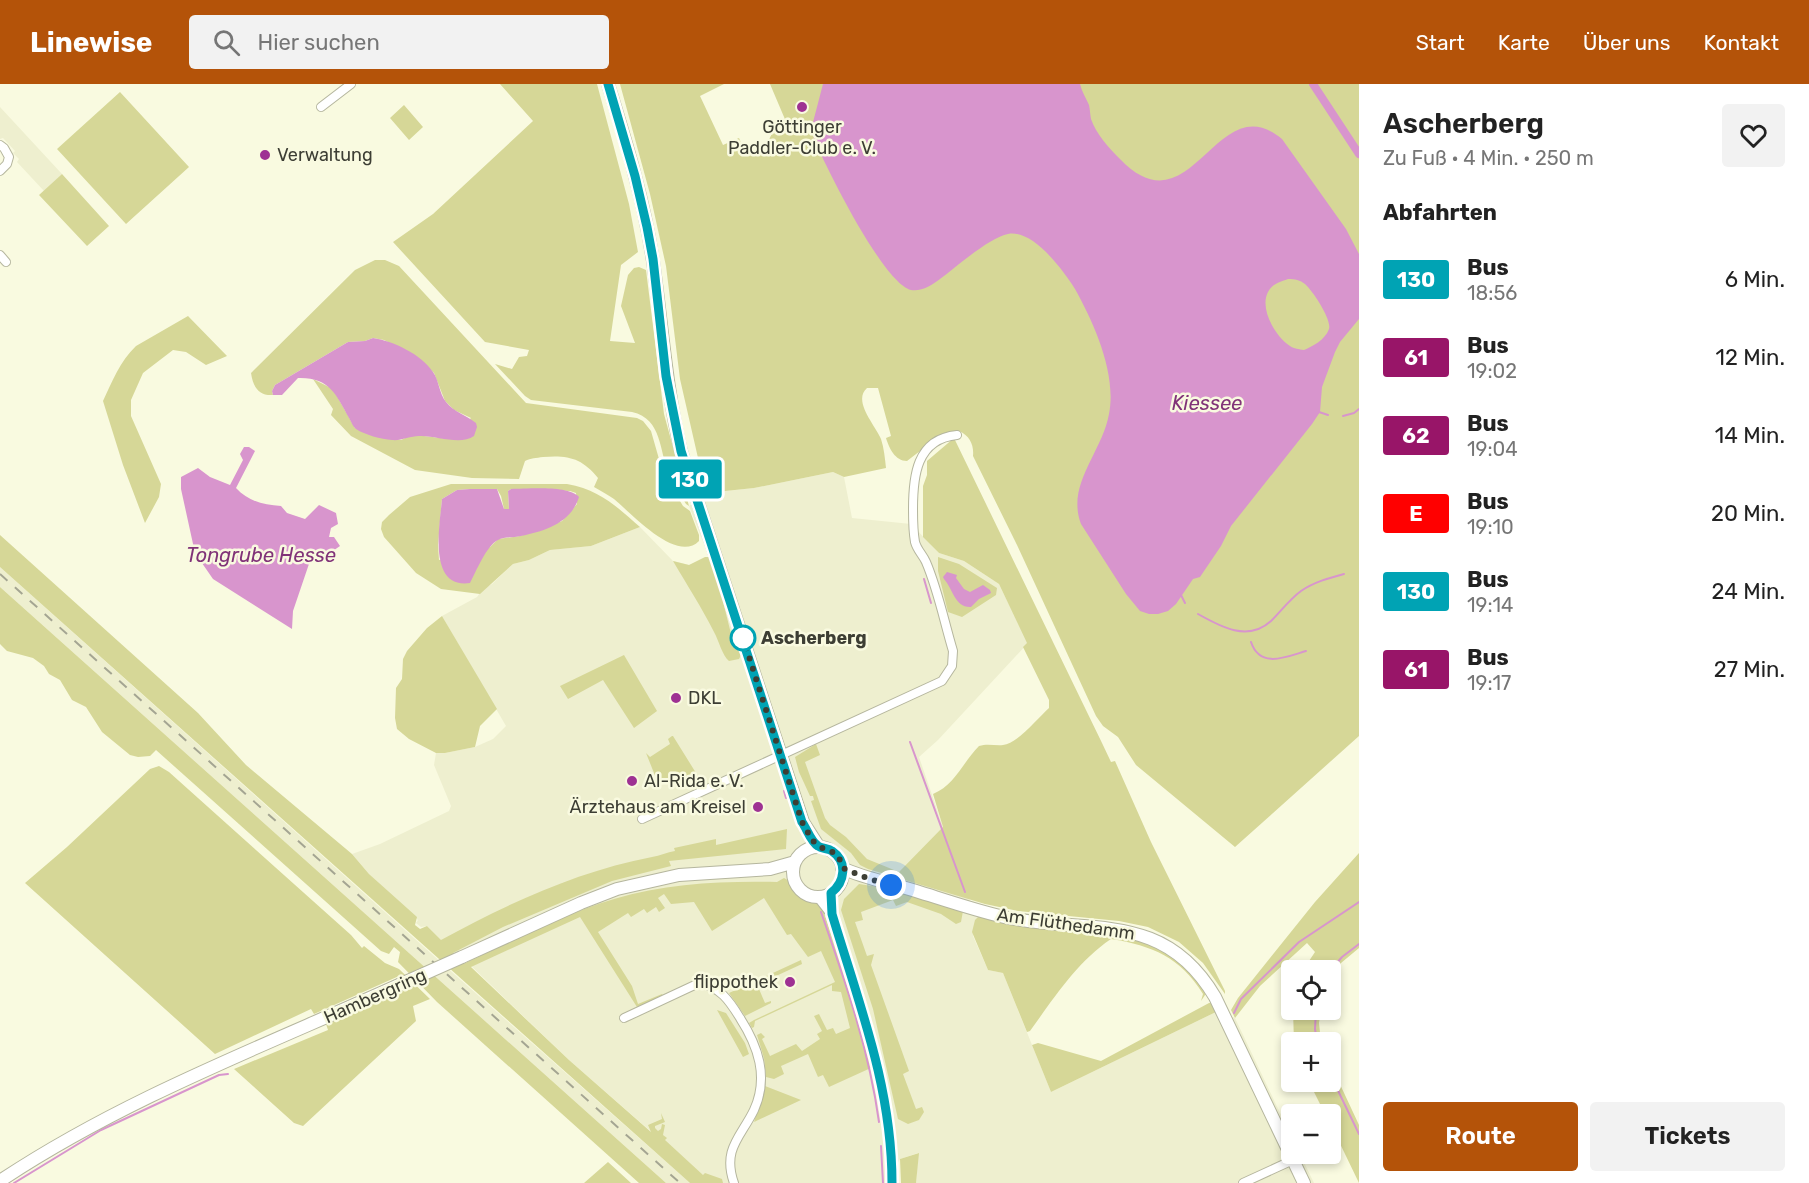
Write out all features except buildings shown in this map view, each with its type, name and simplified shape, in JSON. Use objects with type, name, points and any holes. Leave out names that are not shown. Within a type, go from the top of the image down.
[{"type":"main road","points":[[608,84],[644,212],[653,259],[669,396],[681,451],[802,822],[805,851]]},
{"type":"main road","points":[[802,822],[819,847],[832,852],[839,859],[843,868],[841,882],[831,893],[818,896],[808,895],[801,889],[794,877],[795,862],[805,851],[819,847]]},
{"type":"main road","name":"Hambergring","points":[[0,1181],[62,1142],[141,1100],[581,903],[618,889],[679,875],[770,869],[795,862]]},
{"type":"main road","name":"Am Flüthedamm","points":[[843,868],[869,879],[1004,917],[1045,924],[1123,930],[1145,935],[1178,953],[1200,973],[1215,997],[1281,1135]]},
{"type":"main road","name":"Hambergring","points":[[770,869],[794,877]]},
{"type":"main road","name":"Am Flüthedamm","points":[[841,882],[869,879]]},
{"type":"main road","name":"Am Flüthedamm","points":[[1295,1164],[1304,1183]]},
{"type":"street","points":[[321,107],[351,84]]},
{"type":"street","points":[[0,145],[9,157],[7,164],[0,171]]},
{"type":"street","points":[[642,819],[936,685],[949,672],[954,658],[953,651],[926,562],[915,541],[914,477],[917,465],[931,447],[941,440],[957,435]]},
{"type":"street","points":[[831,893],[832,914],[872,1041],[889,1132],[892,1183]]},
{"type":"street","points":[[818,896],[832,914]]},
{"type":"street","points":[[624,1018],[699,983],[718,990],[730,1002],[755,1043],[761,1072],[757,1102],[733,1146],[731,1166],[734,1183]]},
{"type":"street","points":[[1243,1183],[1284,1164]]},
{"type":"shaded area","points":[[0,107],[62,174],[44,191],[17,162],[19,159],[13,153],[15,151],[3,138],[0,139]]},
{"type":"shaded area","points":[[833,472],[844,477],[852,518],[911,524],[939,553],[964,561],[999,584],[1028,643],[938,740],[919,757],[965,891],[978,916],[973,936],[988,970],[1003,973],[1051,1092],[1218,1011],[1235,1018],[1281,1115],[1281,1164],[1305,1164],[1314,1183],[916,1183],[918,1153],[900,1159],[886,1183],[710,1183],[569,1060],[467,962],[463,964],[427,926],[421,927],[416,923],[418,920],[369,874],[352,854],[380,844],[449,811],[451,806],[434,765],[436,753],[475,747],[493,739],[506,726],[442,616],[477,597],[483,589],[492,584],[513,564],[529,560],[550,550],[591,546],[640,527],[673,561],[689,565],[709,557],[689,506],[706,493],[754,488]]},
{"type":"shaded area","points":[[0,567],[690,1183],[666,1183],[0,587]]},
{"type":"green space","points":[[500,84],[597,84],[629,204],[638,252],[621,265],[610,341],[635,343],[621,306],[628,275],[634,268],[639,267],[646,270],[664,414],[689,506],[669,474],[655,429],[649,422],[632,412],[531,400],[525,396],[495,364],[512,369],[519,357],[527,356],[529,350],[485,342],[393,242],[433,214],[533,121]]},
{"type":"green space","points":[[620,84],[724,84],[700,96],[723,145],[739,138],[745,152],[767,143],[774,130],[787,124],[770,84],[1359,84],[1359,736],[1235,847],[1136,765],[1118,737],[1103,726],[1096,716],[973,456],[969,438],[959,431],[933,441],[907,461],[899,459],[891,450],[886,438],[891,436],[878,388],[867,388],[862,400],[866,414],[881,439],[886,468],[844,477],[833,472],[754,488],[706,493],[680,379],[666,266],[650,194]]},
{"type":"green space","points":[[120,92],[189,167],[126,224],[57,149]]},
{"type":"green space","points":[[404,105],[423,127],[409,140],[390,118]]},
{"type":"green space","points":[[62,174],[109,226],[87,246],[39,195]]},
{"type":"green space","points":[[375,260],[385,260],[399,266],[526,403],[637,418],[643,421],[651,431],[663,473],[683,506],[690,511],[699,541],[690,546],[679,546],[667,542],[643,525],[614,499],[594,487],[598,478],[586,466],[574,459],[552,457],[527,460],[519,479],[472,478],[415,470],[351,436],[331,415],[333,409],[313,379],[333,389],[355,428],[401,440],[409,436],[449,439],[471,418],[454,410],[445,401],[434,373],[417,357],[384,340],[373,338],[348,342],[275,385],[273,395],[260,392],[253,382],[251,373],[355,270]]},
{"type":"green space","points":[[188,316],[227,356],[206,365],[186,352],[173,350],[143,373],[131,400],[131,416],[161,484],[159,497],[145,523],[123,465],[103,401],[121,365],[136,346]]},
{"type":"green space","points":[[954,438],[1111,762],[1115,761],[1151,842],[1225,994],[1203,963],[1179,942],[1148,927],[1119,921],[1018,911],[985,904],[868,869],[860,865],[851,853],[821,829],[811,801],[814,800],[813,796],[810,796],[795,757],[816,744],[820,755],[805,762],[825,818],[867,859],[899,872],[943,827],[933,794],[953,779],[979,746],[1009,744],[1049,708],[1049,700],[1023,647],[1027,643],[999,584],[964,561],[939,553],[923,537],[923,486],[927,475],[927,461]]},
{"type":"green space","points":[[451,484],[567,484],[598,495],[640,527],[591,546],[550,550],[529,560],[513,564],[480,594],[441,589],[416,573],[384,537],[381,529],[382,522],[410,497]],"holes":[[[497,489],[504,509],[509,509],[508,491],[511,489],[570,491],[576,493],[577,504],[562,521],[520,536],[498,539],[490,547],[439,560],[442,499],[457,490]]]},
{"type":"green space","points":[[0,535],[198,713],[246,765],[352,854],[369,874],[417,917],[415,925],[420,929],[427,926],[441,940],[544,890],[597,871],[675,851],[674,848],[716,839],[716,845],[787,829],[786,849],[669,861],[671,866],[612,881],[503,927],[453,953],[463,964],[575,912],[654,889],[695,884],[777,882],[784,878],[823,910],[861,1020],[873,1067],[829,1087],[823,1075],[818,1077],[808,1054],[781,1066],[784,1074],[774,1079],[766,1077],[764,1058],[757,1035],[761,1033],[765,1037],[762,1039],[770,1056],[796,1044],[802,1051],[820,1039],[817,1034],[822,1031],[814,1016],[819,1014],[827,1030],[833,1028],[836,1034],[850,1028],[841,992],[832,991],[832,985],[755,1021],[752,1028],[749,1023],[754,1020],[835,982],[821,951],[808,957],[791,934],[787,935],[764,898],[712,931],[694,902],[671,904],[664,894],[658,898],[665,908],[659,912],[656,907],[647,913],[644,909],[631,917],[628,913],[598,932],[632,986],[638,1004],[662,994],[663,996],[637,1007],[580,917],[471,967],[569,1060],[651,1132],[648,1125],[662,1119],[661,1113],[665,1122],[655,1128],[658,1131],[662,1124],[665,1125],[663,1135],[667,1138],[665,1140],[703,1175],[705,1173],[722,1179],[723,1183],[690,1183],[0,567]]},
{"type":"green space","points":[[705,557],[713,561],[733,642],[741,655],[739,659],[729,661],[722,652],[716,636],[673,561],[689,565]]},
{"type":"green space","points":[[938,557],[959,564],[997,588],[996,595],[962,617],[948,612],[938,571]]},
{"type":"green space","points":[[0,587],[666,1183],[639,1183],[437,1002],[398,962],[400,952],[394,947],[389,954],[381,951],[156,750],[150,756],[130,755],[102,732],[86,707],[72,700],[60,680],[49,674],[44,666],[33,658],[7,651],[0,644]]},
{"type":"green space","points":[[442,616],[497,709],[480,726],[475,747],[436,753],[409,739],[397,729],[396,688],[402,679],[403,659],[407,651],[427,628]]},
{"type":"green space","points":[[624,655],[657,711],[634,728],[603,680],[568,699],[560,686]]},
{"type":"green space","points":[[672,736],[701,781],[690,784],[671,780],[658,783],[646,753],[650,757],[670,744],[668,739]]},
{"type":"green space","points":[[159,766],[169,772],[351,935],[362,948],[364,946],[385,963],[399,969],[430,999],[413,1006],[416,1021],[303,1126],[294,1123],[234,1069],[328,1030],[326,1024],[409,988],[399,976],[314,1014],[311,1009],[215,1054],[25,883],[150,769]]},
{"type":"green space","points":[[1359,853],[1359,948],[1341,963],[1341,960],[1310,960],[1315,952],[1307,943],[1288,960],[1281,960],[1281,967],[1260,986],[1235,1018],[1231,1010],[1238,998],[1315,902]]},
{"type":"green space","points":[[859,884],[892,889],[963,911],[961,922],[956,924],[941,914],[907,902],[896,906],[893,900],[861,912],[863,920],[855,922],[867,956],[874,954],[871,965],[909,1071],[903,1074],[916,1109],[922,1107],[924,1112],[919,1120],[908,1124],[898,1119],[873,1009],[841,910],[844,899]]},
{"type":"green space","points":[[979,916],[1121,935],[1171,952],[1207,992],[1201,1001],[1203,994],[1194,981],[1175,962],[1164,955],[1140,945],[1111,939],[1087,958],[1027,1032],[1003,973],[988,970],[972,932],[975,920]]},
{"type":"green space","points":[[801,960],[802,964],[763,982],[764,986],[759,989],[765,1003],[771,1001],[771,1003],[745,1016],[729,993]]},
{"type":"green space","points":[[1209,1003],[1213,1003],[1218,1011],[1051,1092],[1032,1045],[1038,1043],[1101,1061]]},
{"type":"green space","points":[[717,1010],[726,1013],[745,1043],[749,1054],[743,1057]]},
{"type":"green space","points":[[1293,1020],[1319,1020],[1320,1032],[1294,1032]]},
{"type":"green space","points":[[765,1086],[801,1100],[754,1122]]},
{"type":"green space","points":[[1341,1086],[1359,1125],[1359,1183],[1341,1146],[1341,1104],[1320,1104],[1314,1092],[1341,1092]]},
{"type":"green space","points":[[919,1153],[916,1183],[901,1183],[900,1159]]},
{"type":"green space","points":[[608,1162],[631,1183],[584,1183]]},
{"type":"water","name":"Kiessee","points":[[823,84],[1080,84],[1089,105],[1093,125],[1099,135],[1120,159],[1145,177],[1166,180],[1185,171],[1239,129],[1259,127],[1282,139],[1346,229],[1359,254],[1359,319],[1340,342],[1335,352],[1322,387],[1320,412],[1231,526],[1221,546],[1200,577],[1193,579],[1176,604],[1168,611],[1149,614],[1140,611],[1126,594],[1081,524],[1078,495],[1081,482],[1100,442],[1109,414],[1110,382],[1096,333],[1075,289],[1063,272],[1037,244],[1018,234],[1008,234],[983,247],[930,286],[911,290],[899,283],[871,247],[820,153],[812,126]],"holes":[[[1288,279],[1305,284],[1328,319],[1327,333],[1322,339],[1304,350],[1292,347],[1285,342],[1279,336],[1267,314],[1268,292],[1279,282]]]},
{"type":"water","points":[[373,338],[406,349],[428,365],[435,375],[446,402],[476,423],[474,436],[462,440],[419,436],[395,440],[368,435],[355,428],[340,401],[330,389],[317,380],[309,378],[298,378],[282,395],[273,395],[275,385],[348,342]]},
{"type":"water","name":"Tongrube Hesse","points":[[244,447],[255,451],[236,488],[246,496],[262,503],[281,506],[287,513],[305,519],[319,505],[336,513],[338,524],[331,528],[329,537],[334,537],[340,546],[327,555],[311,558],[293,611],[292,629],[213,579],[195,553],[181,489],[181,477],[198,468],[210,477],[230,485],[243,460],[240,454]]},
{"type":"water","points":[[497,489],[504,509],[509,509],[508,491],[511,489],[557,489],[574,493],[579,497],[570,513],[556,524],[530,534],[498,540],[485,553],[470,583],[456,582],[447,576],[439,553],[442,499],[457,490]]},
{"type":"water","points":[[947,572],[957,575],[956,578],[964,589],[970,592],[983,585],[991,593],[979,599],[971,607],[961,604],[943,577]]},
{"type":"waterway","points":[[1313,84],[1359,154]]},
{"type":"waterway","points":[[1343,416],[1359,409]]},
{"type":"waterway","points":[[1319,412],[1328,415]]},
{"type":"waterway","points":[[1198,614],[1216,624],[1234,630],[1253,631],[1271,621],[1301,591],[1344,574]]},
{"type":"waterway","points":[[924,579],[931,603]]},
{"type":"waterway","points":[[1181,595],[1185,603]]},
{"type":"waterway","points":[[1251,642],[1255,650],[1267,658],[1282,658],[1306,651]]},
{"type":"waterway","points":[[910,742],[965,892]]},
{"type":"waterway","points":[[784,791],[786,798]]},
{"type":"waterway","points":[[1234,1013],[1241,999],[1299,942],[1359,902]]},
{"type":"waterway","points":[[821,912],[863,1042],[879,1122]]},
{"type":"waterway","points":[[1339,960],[1359,944]]},
{"type":"waterway","points":[[1315,1020],[1315,1032]]},
{"type":"waterway","points":[[14,1183],[101,1130],[219,1075],[228,1074]]},
{"type":"waterway","points":[[1339,1092],[1359,1134]]},
{"type":"waterway","points":[[881,1146],[883,1183]]},
{"type":"railway","points":[[0,574],[680,1183]]},
{"type":"bus line","name":"130","points":[[608,84],[635,176],[647,227],[658,296],[666,376],[681,451],[802,822],[819,847],[828,849],[836,855],[843,868],[841,882],[831,893],[832,914],[872,1041],[889,1132],[892,1183]]},
{"type":"place","name":"Göttinger Paddler-Club e. V.","points":[[802,107]]},
{"type":"place","name":"Verwaltung","points":[[265,155]]},
{"type":"place","name":"Ascherberg","points":[[743,638]]},
{"type":"place","name":"DKL","points":[[676,698]]},
{"type":"place","name":"Al-Rida e. V.","points":[[632,781]]},
{"type":"place","name":"Ärztehaus am Kreisel","points":[[758,807]]},
{"type":"place","name":"flippothek","points":[[790,982]]},
{"type":"route","points":[[743,638],[802,822],[819,847],[828,849],[836,855],[843,868],[891,885]]}]
